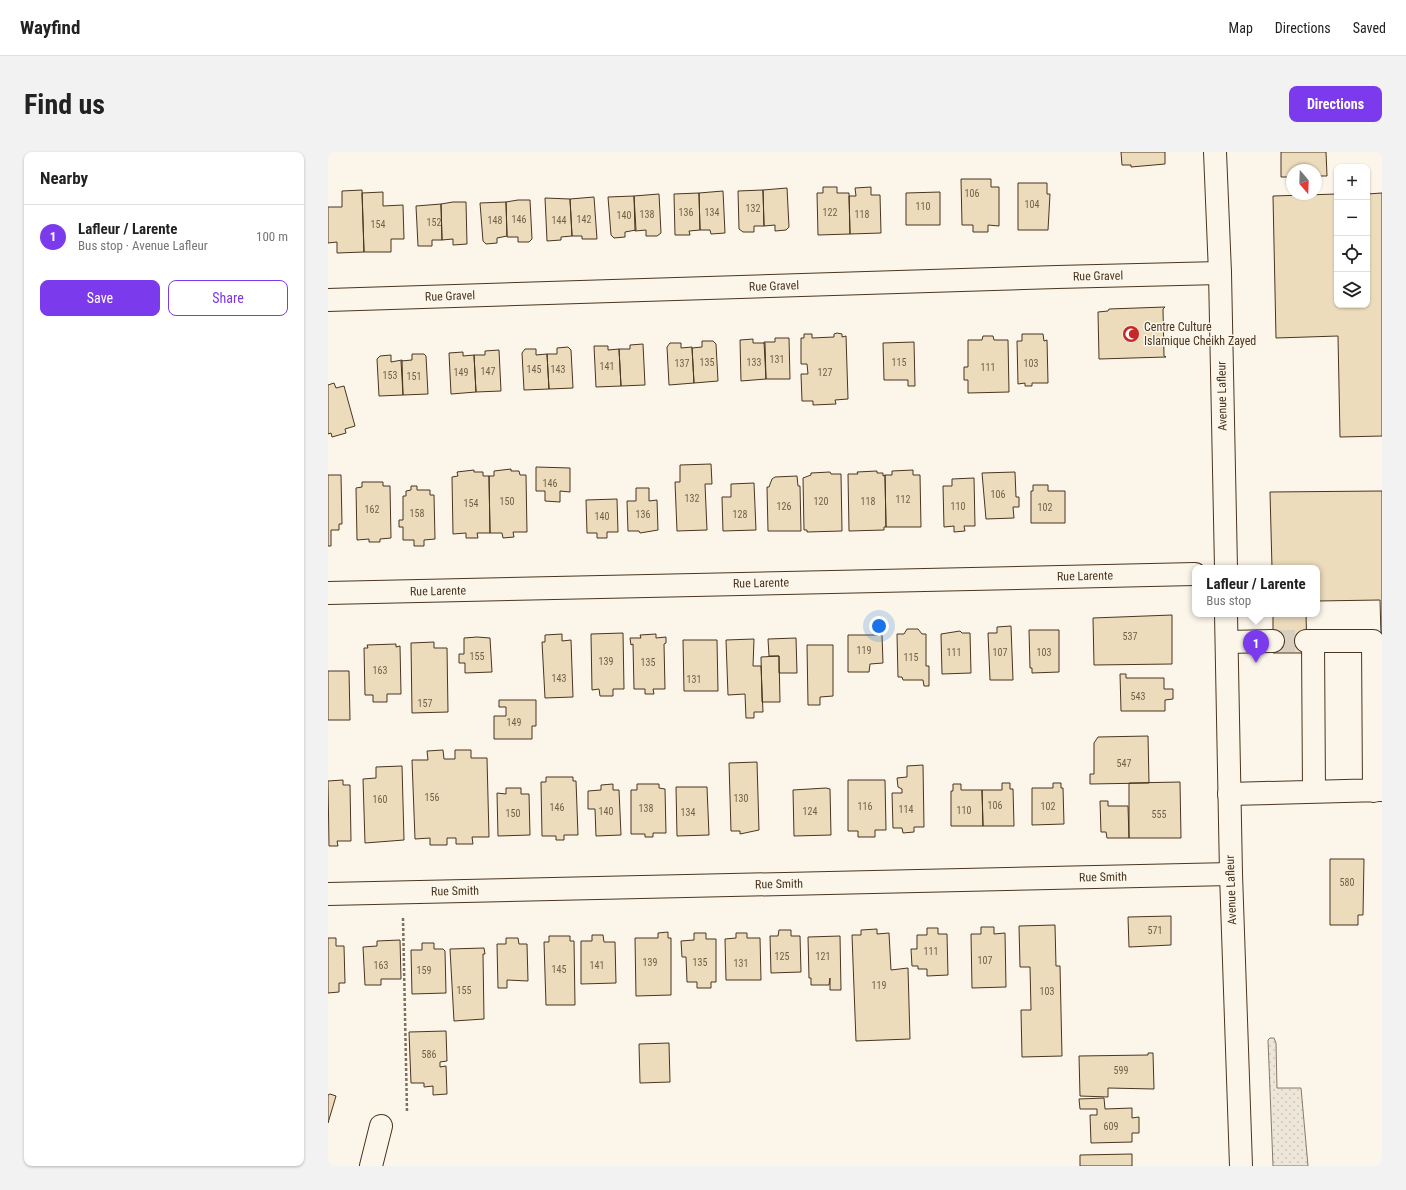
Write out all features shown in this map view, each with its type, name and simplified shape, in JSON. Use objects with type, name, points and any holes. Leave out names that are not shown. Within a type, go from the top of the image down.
[{"type":"street","name":"Avenue Lafleur","points":[[1215,152],[1220,273],[1226,565]]},
{"type":"street","name":"Rue Gravel","points":[[328,300],[1220,273]]},
{"type":"street","name":"Rue Larente","points":[[328,593],[1192,574]]},
{"type":"street","name":"Avenue Lafleur","points":[[1226,617],[1231,874],[1240,1166]]},
{"type":"street","points":[[1227,642],[1273,641]]},
{"type":"street","points":[[1229,794],[1314,792],[1378,790],[1377,682],[1373,641],[1310,641],[1314,792]]},
{"type":"street","name":"Rue Smith","points":[[328,894],[1231,874]]},
{"type":"street","points":[[370,1166],[381,1126]]},
{"type":"path","points":[[403,918],[407,1112]]},
{"type":"shaded area","points":[[1270,1038],[1274,1038],[1276,1043],[1277,1088],[1301,1088],[1308,1166],[1273,1166],[1268,1040]]},
{"type":"building","points":[[1121,152],[1165,152],[1165,164],[1131,167],[1131,165],[1122,165]]},
{"type":"building","points":[[1281,152],[1326,152],[1327,176],[1322,176],[1322,164],[1286,164],[1286,177],[1281,177]]},
{"type":"building","points":[[961,179],[991,179],[991,187],[999,187],[999,226],[988,225],[988,232],[973,232],[973,225],[962,225]]},
{"type":"building","points":[[1018,183],[1047,183],[1047,194],[1050,194],[1048,230],[1018,230]]},
{"type":"building","points":[[823,187],[837,187],[837,193],[849,193],[850,234],[818,235],[817,193],[823,193]]},
{"type":"building","points":[[871,187],[871,195],[880,195],[881,233],[850,234],[849,196],[856,196],[855,188]]},
{"type":"building","points":[[787,188],[789,227],[786,230],[775,231],[775,225],[764,226],[763,190]]},
{"type":"building","points":[[362,190],[364,252],[337,253],[337,242],[328,243],[328,207],[342,207],[342,191]]},
{"type":"building","points":[[763,190],[764,226],[754,226],[754,232],[743,232],[739,229],[738,191]]},
{"type":"building","points":[[723,191],[725,233],[711,234],[710,230],[700,230],[699,193]]},
{"type":"building","points":[[383,192],[383,206],[403,205],[404,239],[391,239],[391,252],[364,252],[362,193]]},
{"type":"building","points":[[940,192],[940,225],[906,225],[906,193]]},
{"type":"building","points":[[699,193],[700,230],[689,231],[690,235],[675,235],[674,194]]},
{"type":"building","points":[[1382,193],[1382,436],[1340,437],[1338,336],[1276,338],[1273,196],[1286,196],[1286,200],[1322,200],[1322,194],[1334,194],[1334,308],[1370,308],[1370,194]]},
{"type":"building","points":[[659,194],[661,233],[657,236],[646,236],[646,230],[635,231],[634,196]]},
{"type":"building","points":[[634,196],[636,230],[625,232],[625,237],[614,238],[611,235],[608,197]]},
{"type":"building","points":[[594,197],[597,239],[582,239],[582,236],[572,236],[570,199]]},
{"type":"building","points":[[545,198],[570,199],[572,236],[561,237],[561,240],[547,241]]},
{"type":"building","points":[[530,200],[532,239],[529,242],[518,242],[518,237],[507,237],[506,202]]},
{"type":"building","points":[[466,202],[467,244],[453,245],[453,239],[442,240],[441,204]]},
{"type":"building","points":[[506,202],[507,236],[497,238],[497,243],[486,244],[483,241],[480,203]]},
{"type":"building","points":[[441,204],[442,240],[432,240],[432,246],[418,246],[416,206]]},
{"type":"building","name":"Centre Culture Islamique Cheikh Zayed","points":[[1165,307],[1163,309],[1164,356],[1166,357],[1099,359],[1098,312],[1108,311],[1109,309]]},
{"type":"building","points":[[804,334],[812,334],[812,338],[834,337],[834,334],[842,334],[842,337],[846,336],[848,399],[835,400],[836,404],[813,405],[813,401],[802,401],[801,374],[808,374],[807,364],[801,364],[801,338],[804,338]]},
{"type":"building","points":[[1022,334],[1043,334],[1044,341],[1047,340],[1048,383],[1032,383],[1032,386],[1025,386],[1025,383],[1018,384],[1017,341],[1022,341]]},
{"type":"building","points":[[983,336],[993,336],[994,340],[1008,340],[1009,392],[968,393],[968,380],[964,380],[964,367],[968,367],[968,340],[982,340]]},
{"type":"building","points":[[775,338],[789,338],[790,379],[766,379],[764,342],[775,342]]},
{"type":"building","points":[[753,339],[753,343],[765,343],[766,379],[741,381],[740,340]]},
{"type":"building","points":[[702,341],[713,341],[716,344],[718,381],[694,383],[692,348],[702,347]]},
{"type":"building","points":[[914,342],[915,386],[908,386],[908,380],[884,380],[883,343]]},
{"type":"building","points":[[670,343],[681,343],[681,348],[692,347],[694,383],[669,385],[667,347]]},
{"type":"building","points":[[643,344],[645,385],[621,386],[619,349],[630,349],[630,345]]},
{"type":"building","points":[[594,346],[608,346],[608,350],[619,349],[621,386],[596,387]]},
{"type":"building","points":[[568,347],[571,350],[573,388],[549,389],[547,354],[557,354],[557,348]]},
{"type":"building","points":[[525,349],[536,349],[536,355],[547,354],[549,389],[524,390],[522,353]]},
{"type":"building","points":[[499,350],[501,391],[476,392],[474,355],[485,355],[485,351]]},
{"type":"building","points":[[463,352],[463,356],[474,355],[476,392],[451,394],[449,353]]},
{"type":"building","points":[[412,354],[424,354],[426,356],[428,394],[403,395],[401,361],[412,360]]},
{"type":"building","points":[[391,355],[391,362],[402,360],[403,395],[379,396],[377,359],[380,356]]},
{"type":"building","points":[[334,383],[336,388],[344,386],[355,426],[345,429],[346,433],[332,437],[331,433],[328,434],[328,385]]},
{"type":"building","points":[[711,464],[712,484],[705,484],[707,530],[677,531],[675,482],[680,482],[680,465]]},
{"type":"building","points":[[536,467],[570,468],[570,492],[560,491],[560,502],[545,501],[545,491],[536,491]]},
{"type":"building","points":[[511,469],[511,471],[519,471],[520,475],[526,475],[527,532],[513,532],[514,537],[503,538],[502,533],[490,533],[489,476],[494,476],[494,471]]},
{"type":"building","points":[[474,470],[474,472],[483,472],[483,476],[489,476],[490,533],[477,533],[478,538],[466,538],[466,533],[453,534],[452,477],[458,476],[457,472]]},
{"type":"building","points":[[913,470],[913,475],[920,475],[921,527],[886,527],[885,475],[892,475],[892,471]]},
{"type":"building","points":[[877,471],[877,473],[883,473],[883,476],[885,475],[886,527],[884,527],[884,530],[849,531],[848,474]]},
{"type":"building","points":[[830,472],[831,474],[841,474],[842,531],[807,532],[807,530],[804,530],[803,478],[811,475],[811,473]]},
{"type":"building","points":[[1015,472],[1016,497],[1019,497],[1019,507],[1013,507],[1014,518],[986,519],[982,473]]},
{"type":"building","points":[[328,475],[341,475],[342,524],[339,524],[339,530],[331,530],[331,546],[328,546]]},
{"type":"building","points":[[797,476],[798,486],[800,486],[801,531],[768,531],[767,487],[769,487],[772,479],[775,477]]},
{"type":"building","points":[[974,478],[975,526],[964,526],[965,531],[954,532],[954,526],[944,527],[943,486],[952,486],[952,479]]},
{"type":"building","points":[[362,482],[383,482],[383,486],[390,486],[391,538],[380,539],[380,542],[369,542],[369,539],[357,540],[356,488],[362,487]]},
{"type":"building","points":[[754,483],[756,530],[723,531],[722,497],[731,497],[731,484]]},
{"type":"building","points":[[1033,485],[1048,485],[1048,491],[1065,491],[1065,523],[1031,523],[1031,491],[1033,491]]},
{"type":"building","points":[[411,486],[417,486],[417,490],[430,490],[430,495],[434,495],[435,539],[424,540],[424,546],[414,546],[414,540],[403,540],[403,527],[399,527],[399,520],[403,520],[403,496],[406,496],[406,491],[411,490]]},
{"type":"building","points":[[636,488],[649,488],[649,501],[657,500],[658,530],[640,533],[639,531],[628,531],[627,501],[636,501]]},
{"type":"building","points":[[1382,491],[1382,671],[1380,600],[1320,601],[1320,565],[1272,565],[1270,492]]},
{"type":"building","points":[[617,499],[618,532],[607,532],[607,538],[597,538],[597,533],[587,533],[586,500]]},
{"type":"building","points":[[1172,615],[1172,664],[1094,665],[1093,618]]},
{"type":"building","points":[[1273,617],[1306,617],[1307,653],[1273,653]]},
{"type":"building","points":[[1011,626],[1013,680],[990,680],[988,633],[997,633],[997,627]]},
{"type":"building","points":[[907,629],[918,629],[922,634],[926,634],[926,666],[929,666],[929,686],[924,686],[923,680],[903,680],[902,677],[898,677],[897,634],[904,634]]},
{"type":"building","points":[[1029,630],[1059,630],[1059,672],[1032,673],[1032,668],[1030,668]]},
{"type":"building","points":[[960,631],[962,633],[970,633],[971,673],[942,674],[941,634]]},
{"type":"building","points":[[623,633],[624,689],[613,689],[613,696],[600,696],[599,689],[592,690],[591,634]]},
{"type":"building","points":[[562,634],[562,641],[571,640],[573,697],[545,698],[542,642],[545,642],[545,635]]},
{"type":"building","points":[[656,634],[656,638],[666,637],[666,643],[664,644],[665,689],[653,689],[654,694],[645,694],[645,689],[634,689],[633,644],[631,645],[630,638],[641,638],[640,635]]},
{"type":"building","points":[[848,635],[882,635],[883,663],[870,664],[869,672],[848,672]]},
{"type":"building","points":[[464,638],[490,638],[492,672],[465,673],[465,663],[459,663],[459,654],[464,654]]},
{"type":"building","points":[[796,638],[797,673],[779,673],[779,656],[769,656],[768,639]]},
{"type":"building","points":[[754,639],[753,666],[761,666],[763,712],[754,712],[754,718],[746,718],[745,694],[728,695],[726,640]]},
{"type":"building","points":[[683,640],[717,640],[718,691],[684,691]]},
{"type":"building","points":[[434,642],[434,648],[447,648],[448,712],[412,713],[411,643]]},
{"type":"building","points":[[396,644],[396,647],[400,646],[401,694],[387,694],[387,702],[373,702],[373,695],[365,695],[364,648],[368,648],[367,645]]},
{"type":"building","points":[[807,645],[833,645],[833,696],[820,697],[820,705],[808,705]]},
{"type":"building","points":[[779,656],[780,702],[762,702],[761,657]]},
{"type":"building","points":[[328,671],[349,671],[350,720],[328,720]]},
{"type":"building","points":[[1120,674],[1126,674],[1126,678],[1164,678],[1164,689],[1173,689],[1173,699],[1165,700],[1165,711],[1121,711]]},
{"type":"building","points":[[499,700],[536,700],[536,726],[532,726],[532,739],[494,739],[494,716],[506,716],[506,707],[499,707]]},
{"type":"building","points":[[1148,736],[1149,783],[1090,784],[1090,774],[1094,774],[1094,743],[1098,737]]},
{"type":"building","points":[[443,750],[444,759],[455,759],[455,750],[471,750],[471,758],[487,758],[489,837],[472,837],[473,844],[456,844],[456,838],[447,838],[447,845],[430,845],[430,838],[415,839],[412,760],[428,760],[427,751]]},
{"type":"building","points":[[757,762],[759,830],[740,834],[740,831],[731,831],[729,763]]},
{"type":"building","points":[[923,765],[924,827],[914,827],[914,832],[903,833],[902,828],[893,828],[892,793],[902,793],[902,789],[898,787],[897,778],[907,777],[907,766]]},
{"type":"building","points":[[402,766],[404,840],[365,843],[363,779],[376,778],[376,767]]},
{"type":"building","points":[[546,777],[573,777],[573,781],[576,781],[578,835],[564,835],[564,840],[556,840],[556,836],[542,836],[541,782],[546,782]]},
{"type":"building","points":[[343,780],[343,785],[350,785],[351,841],[337,841],[338,846],[329,846],[328,781]]},
{"type":"building","points":[[848,780],[885,780],[886,830],[875,830],[875,837],[858,837],[858,831],[848,831]]},
{"type":"building","points":[[1180,782],[1181,838],[1129,838],[1129,783]]},
{"type":"building","points":[[1002,783],[1010,783],[1010,789],[1013,789],[1014,826],[983,826],[982,790],[1002,790]]},
{"type":"building","points":[[1053,783],[1061,783],[1061,788],[1063,788],[1064,824],[1032,825],[1032,788],[1053,788]]},
{"type":"building","points":[[613,784],[613,790],[619,790],[621,835],[596,836],[595,809],[588,809],[588,791],[601,790],[601,785]]},
{"type":"building","points":[[637,784],[659,784],[659,788],[665,789],[666,833],[653,833],[653,837],[645,837],[645,834],[631,834],[631,790],[637,790]]},
{"type":"building","points":[[953,784],[961,784],[961,790],[982,790],[983,826],[951,826],[951,791],[953,791]]},
{"type":"building","points":[[676,787],[707,787],[709,835],[677,836]]},
{"type":"building","points":[[506,788],[521,788],[521,794],[529,794],[530,835],[498,836],[497,793],[506,794]]},
{"type":"building","points":[[830,789],[831,835],[794,836],[793,790]]},
{"type":"building","points":[[1100,801],[1108,801],[1108,806],[1128,806],[1129,838],[1107,838],[1106,832],[1101,832]]},
{"type":"building","points":[[1330,859],[1364,859],[1363,915],[1358,915],[1358,925],[1330,925]]},
{"type":"building","points":[[1171,916],[1171,945],[1129,947],[1128,917]]},
{"type":"building","points":[[1055,925],[1056,966],[1060,966],[1062,1056],[1022,1057],[1021,1010],[1031,1010],[1030,967],[1020,967],[1019,926]]},
{"type":"building","points":[[981,927],[994,927],[994,934],[1005,933],[1006,987],[972,988],[971,934],[981,934]]},
{"type":"building","points":[[927,928],[938,928],[938,934],[947,934],[948,975],[927,976],[927,969],[918,969],[918,966],[912,966],[911,949],[917,949],[917,935],[927,935]]},
{"type":"building","points":[[877,929],[877,934],[889,933],[891,970],[908,968],[910,1039],[856,1041],[852,935],[861,935],[861,930]]},
{"type":"building","points":[[779,930],[791,930],[791,936],[800,936],[801,972],[771,973],[770,936],[778,936]]},
{"type":"building","points":[[668,932],[668,938],[671,938],[671,995],[636,996],[635,938],[658,938],[658,933]]},
{"type":"building","points":[[694,933],[706,933],[706,939],[716,939],[716,982],[711,982],[711,988],[697,988],[697,982],[687,982],[686,957],[682,957],[681,941],[694,940]]},
{"type":"building","points":[[736,933],[747,933],[747,938],[760,938],[761,980],[726,980],[725,939],[736,938]]},
{"type":"building","points":[[592,935],[603,935],[604,942],[615,942],[616,983],[581,984],[581,941],[592,941]]},
{"type":"building","points":[[549,936],[570,936],[570,941],[574,941],[575,1005],[546,1005],[544,942],[549,942]]},
{"type":"building","points":[[840,936],[841,990],[830,990],[830,978],[829,985],[811,985],[811,978],[809,978],[808,937]]},
{"type":"building","points":[[328,938],[336,938],[336,946],[344,946],[345,983],[339,983],[339,992],[328,993]]},
{"type":"building","points":[[506,938],[518,938],[519,944],[527,944],[528,981],[507,980],[507,988],[498,988],[497,944],[506,944]]},
{"type":"building","points":[[400,940],[401,979],[381,979],[381,985],[365,985],[363,947],[377,946],[377,941]]},
{"type":"building","points":[[422,943],[434,943],[434,949],[443,949],[445,951],[446,993],[412,994],[411,950],[422,950]]},
{"type":"building","points":[[484,948],[484,1019],[454,1021],[450,949]]},
{"type":"building","points":[[446,1031],[447,1061],[440,1062],[440,1067],[446,1066],[447,1094],[433,1095],[433,1086],[424,1087],[424,1083],[411,1083],[409,1032]]},
{"type":"building","points":[[669,1043],[670,1082],[640,1083],[639,1044]]},
{"type":"building","points":[[1148,1053],[1153,1053],[1154,1089],[1108,1088],[1108,1097],[1080,1096],[1079,1056],[1148,1055]]},
{"type":"building","points":[[330,1094],[336,1096],[328,1123],[328,1095]]},
{"type":"building","points":[[1104,1098],[1105,1109],[1132,1108],[1132,1118],[1139,1117],[1139,1133],[1132,1133],[1132,1142],[1091,1143],[1090,1115],[1097,1115],[1097,1109],[1080,1109],[1079,1099]]},
{"type":"building","points":[[1132,1154],[1132,1166],[1080,1166],[1080,1155]]},
{"type":"tunnel","points":[[1273,641],[1306,641]]},
{"type":"place","name":"Centre Culture Islamique Cheikh Zayed","points":[[1131,334]]},
{"type":"place","name":"Lafleur / Larente","points":[[1256,663]]}]
